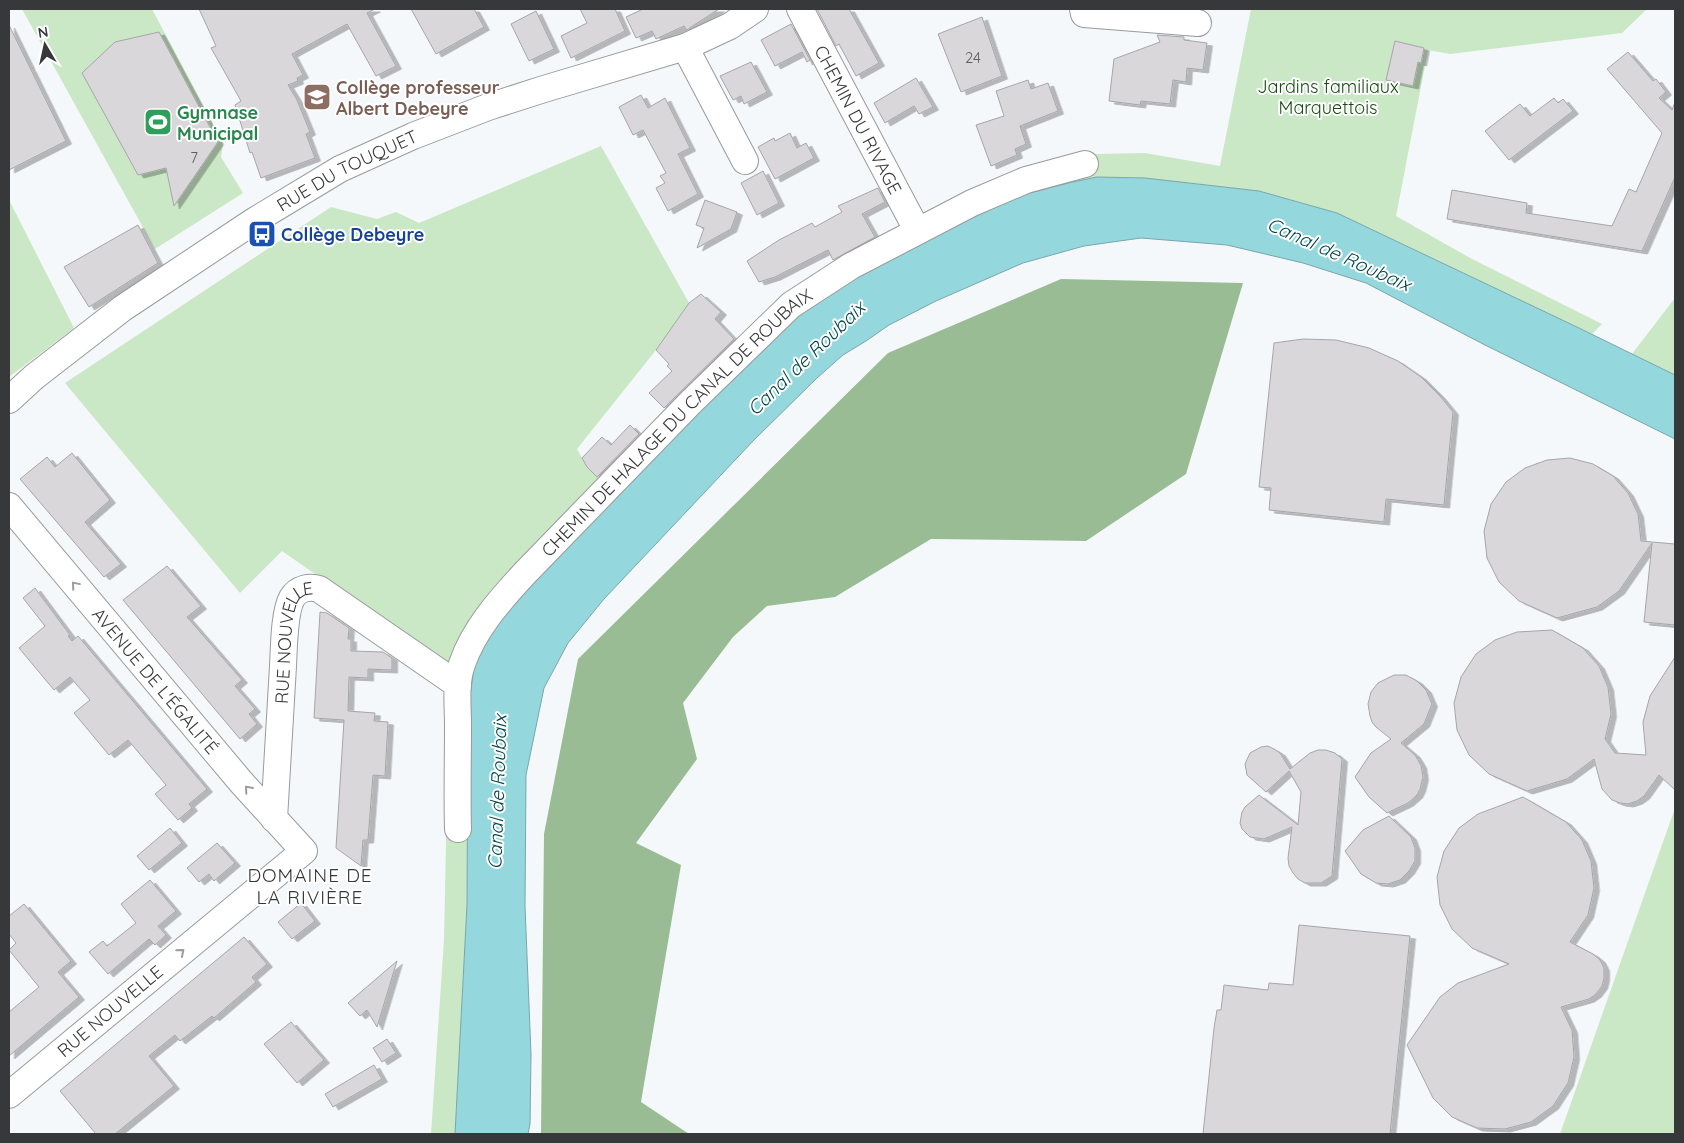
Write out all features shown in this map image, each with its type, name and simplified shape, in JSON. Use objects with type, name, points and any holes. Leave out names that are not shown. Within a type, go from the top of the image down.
[{"type":"street","name":"RUE DU TOUQUET","points":[[9,400],[34,377],[128,304],[254,221],[340,169],[413,136],[488,107],[552,86],[686,47],[730,26],[755,9]]},
{"type":"street","name":"CHEMIN DU RIVAGE","points":[[800,9],[917,230]]},
{"type":"street","points":[[1083,9],[1084,14],[1198,23]]},
{"type":"street","points":[[686,47],[745,161]]},
{"type":"street","name":"CHEMIN DE HALAGE DU CANAL DE ROUBAIX","points":[[458,829],[459,674],[465,657],[481,628],[508,591],[690,403],[791,305],[852,266],[917,230],[972,203],[1026,180],[1084,164]]},
{"type":"street","name":"AVENUE DE L'ÉGALITÉ","points":[[9,506],[274,819],[304,851]]},
{"type":"street","name":"RUE NOUVELLE","points":[[274,819],[286,633],[291,601],[296,593],[311,587],[319,589],[458,685]]},
{"type":"street","name":"RUE NOUVELLE","points":[[9,1095],[304,851]]},
{"type":"green space","points":[[22,9],[152,9],[220,137],[224,136],[221,157],[243,193],[155,249]]},
{"type":"green space","name":"Jardins familiaux Marquettois","points":[[1251,9],[1647,9],[1622,33],[1450,54],[1428,50],[1396,216],[1472,259],[1602,324],[1592,334],[1337,213],[1259,191],[1145,178],[1097,177],[1011,198],[919,240],[818,297],[774,335],[516,601],[489,637],[474,667],[468,712],[467,905],[455,1134],[431,1134],[444,939],[449,700],[452,669],[282,551],[240,593],[65,383],[331,207],[377,219],[396,212],[419,223],[601,146],[689,303],[656,350],[577,449],[587,467],[600,479],[720,363],[802,290],[902,233],[992,186],[1049,166],[1096,154],[1145,153],[1220,166]]},
{"type":"green space","points":[[9,200],[74,328],[9,377]]},
{"type":"green space","points":[[1061,279],[1243,283],[1186,474],[1086,541],[931,539],[835,597],[767,606],[733,637],[683,703],[697,759],[636,843],[681,865],[641,1102],[689,1134],[541,1134],[544,834],[578,659],[888,353]]},
{"type":"green space","points":[[1675,298],[1675,375],[1632,354]]},
{"type":"green space","points":[[1675,808],[1675,1134],[1560,1134]]},
{"type":"water","name":"Canal de Roubaix","points":[[1097,177],[1145,178],[1259,191],[1337,213],[1675,375],[1675,439],[1483,344],[1366,283],[1303,263],[1227,245],[1141,238],[1084,246],[1023,263],[936,301],[889,325],[843,355],[754,440],[604,599],[568,643],[544,688],[526,775],[525,906],[531,1054],[530,1124],[528,1134],[455,1134],[467,905],[468,712],[474,667],[489,637],[516,601],[774,335],[818,297],[869,269],[1011,198]]},
{"type":"building","points":[[199,9],[375,9],[367,13],[396,66],[376,76],[347,24],[292,54],[303,75],[297,78],[298,81],[288,85],[297,100],[310,132],[306,134],[315,158],[261,178],[252,152],[250,153],[235,105],[241,101],[211,48],[216,46]]},
{"type":"building","points":[[411,9],[474,9],[484,27],[436,54]]},
{"type":"building","points":[[580,9],[615,9],[625,31],[571,58],[561,36],[587,23]]},
{"type":"building","points":[[643,9],[719,9],[687,30],[684,26],[656,39],[652,31],[636,38],[626,17]]},
{"type":"building","points":[[817,9],[849,9],[879,63],[856,76],[839,44],[836,46]]},
{"type":"building","points":[[536,11],[554,49],[529,61],[511,24]]},
{"type":"building","points":[[982,17],[1002,76],[961,92],[938,34]]},
{"type":"building","points":[[791,24],[810,60],[807,62],[802,52],[775,66],[761,40]]},
{"type":"building","points":[[9,25],[66,141],[9,170]]},
{"type":"building","name":"Gymnase Municipal","points":[[159,32],[218,142],[174,206],[166,168],[138,175],[82,73],[115,42]]},
{"type":"building","points":[[1157,35],[1184,37],[1184,40],[1207,43],[1203,70],[1187,68],[1186,82],[1173,80],[1170,104],[1141,101],[1140,105],[1109,101],[1114,59],[1160,42]]},
{"type":"building","points":[[1395,41],[1424,48],[1421,63],[1418,62],[1413,86],[1386,80]]},
{"type":"building","points":[[1628,52],[1653,81],[1656,79],[1666,92],[1659,98],[1672,110],[1675,102],[1675,177],[1642,251],[1447,219],[1452,190],[1527,203],[1526,213],[1612,226],[1629,189],[1636,192],[1662,133],[1607,69]]},
{"type":"building","points":[[751,62],[767,92],[744,104],[741,96],[733,100],[720,76]]},
{"type":"building","points":[[916,78],[933,107],[919,114],[914,106],[885,123],[874,103]]},
{"type":"building","points":[[1028,80],[1031,89],[1048,83],[1058,111],[1020,126],[1026,144],[1015,149],[1017,155],[991,166],[976,125],[1004,116],[996,91]]},
{"type":"building","points":[[641,95],[648,108],[665,98],[690,148],[678,154],[698,194],[668,211],[656,188],[665,183],[660,176],[666,173],[643,130],[633,135],[619,107]]},
{"type":"building","points":[[1554,98],[1558,103],[1563,99],[1573,111],[1509,160],[1485,131],[1520,104],[1530,116]]},
{"type":"building","points":[[790,133],[797,148],[806,143],[814,158],[775,179],[758,147],[774,138],[775,141]]},
{"type":"building","points":[[763,171],[779,203],[757,215],[741,183]]},
{"type":"building","points":[[878,188],[885,202],[862,214],[875,237],[833,260],[828,250],[775,277],[759,282],[747,261],[779,240],[812,223],[815,227],[842,212],[838,206]]},
{"type":"building","points":[[705,200],[737,212],[731,229],[697,248],[704,228],[696,225]]},
{"type":"building","points":[[138,225],[158,263],[89,307],[64,267]]},
{"type":"building","points":[[701,294],[721,312],[715,319],[734,339],[664,408],[649,393],[672,371],[667,366],[669,364],[656,350],[689,303]]},
{"type":"building","points":[[1303,339],[1336,340],[1369,348],[1398,361],[1421,377],[1440,396],[1453,412],[1444,505],[1386,499],[1384,522],[1269,510],[1271,488],[1259,487],[1274,343]]},
{"type":"building","points":[[630,425],[639,434],[597,477],[587,467],[582,458],[602,437],[611,445]]},
{"type":"building","points":[[72,453],[110,500],[85,522],[121,564],[104,577],[20,479],[47,457],[55,467]]},
{"type":"building","points":[[1570,458],[1593,464],[1613,476],[1628,493],[1638,514],[1641,541],[1675,544],[1675,625],[1644,622],[1652,543],[1619,591],[1597,607],[1557,618],[1519,601],[1499,582],[1487,558],[1484,531],[1491,504],[1506,482],[1525,468],[1547,460]]},
{"type":"building","points":[[167,566],[201,606],[187,617],[242,680],[235,686],[255,709],[249,714],[257,724],[240,739],[123,600]]},
{"type":"building","points":[[35,588],[70,635],[68,636],[72,641],[78,636],[207,789],[189,804],[192,808],[178,820],[155,794],[166,785],[128,740],[109,755],[74,713],[90,700],[70,677],[54,690],[19,648],[45,626],[23,598]]},
{"type":"building","points":[[320,612],[327,613],[349,628],[348,639],[351,639],[351,651],[383,652],[392,658],[392,670],[368,669],[368,678],[349,677],[348,711],[375,713],[374,721],[388,722],[385,776],[373,775],[368,840],[363,840],[361,866],[336,848],[344,720],[314,718]]},
{"type":"building","points":[[1552,630],[1583,648],[1599,666],[1608,687],[1611,714],[1605,739],[1615,753],[1646,755],[1643,722],[1650,696],[1675,657],[1675,790],[1659,775],[1644,796],[1637,801],[1628,804],[1612,800],[1602,789],[1594,759],[1567,779],[1527,791],[1489,774],[1469,755],[1457,730],[1454,703],[1461,677],[1476,654],[1495,640],[1517,632]]},
{"type":"building","points":[[1394,675],[1406,675],[1417,681],[1426,690],[1432,704],[1424,724],[1401,743],[1415,755],[1421,765],[1423,777],[1420,789],[1417,795],[1408,803],[1387,813],[1369,797],[1355,777],[1371,753],[1391,739],[1372,722],[1368,704],[1371,692],[1378,683]]},
{"type":"building","points":[[1268,746],[1280,753],[1290,769],[1310,753],[1318,750],[1335,753],[1342,759],[1332,876],[1321,883],[1305,883],[1298,879],[1289,866],[1288,858],[1292,827],[1264,839],[1250,837],[1242,829],[1240,823],[1242,812],[1259,795],[1298,825],[1301,792],[1289,771],[1266,792],[1247,775],[1245,764],[1250,753],[1261,747]]},
{"type":"building","points":[[1523,797],[1566,822],[1582,840],[1591,861],[1594,888],[1588,915],[1570,942],[1593,954],[1600,960],[1604,968],[1604,978],[1602,986],[1589,999],[1561,1007],[1572,1030],[1574,1057],[1568,1083],[1553,1106],[1531,1122],[1505,1129],[1477,1128],[1452,1117],[1433,1098],[1407,1045],[1440,997],[1458,983],[1509,964],[1472,948],[1452,929],[1440,905],[1437,877],[1444,851],[1459,828],[1478,814]]},
{"type":"building","points":[[1389,816],[1411,837],[1415,848],[1415,861],[1400,880],[1388,884],[1376,883],[1361,874],[1345,851],[1363,830]]},
{"type":"building","points":[[170,828],[182,843],[149,870],[137,856]]},
{"type":"building","points":[[217,843],[235,863],[214,881],[209,874],[199,882],[187,868]]},
{"type":"building","points":[[150,880],[176,911],[158,926],[166,935],[155,945],[149,939],[108,974],[89,952],[103,941],[107,946],[136,923],[121,904]]},
{"type":"building","points":[[301,903],[315,921],[292,939],[278,922]]},
{"type":"building","points":[[24,904],[71,961],[58,972],[79,997],[9,1056],[9,1012],[39,987],[9,950],[16,943],[9,934],[9,916]]},
{"type":"building","points":[[1299,925],[1410,936],[1390,1134],[1203,1134],[1214,1028],[1217,1010],[1221,1010],[1224,985],[1268,990],[1269,983],[1293,985]]},
{"type":"building","points":[[244,937],[267,964],[252,977],[256,982],[214,1018],[212,1016],[180,1041],[175,1035],[149,1056],[174,1086],[115,1134],[96,1134],[60,1091]]},
{"type":"building","points":[[397,961],[377,1027],[367,1010],[360,1016],[348,1003]]},
{"type":"building","points":[[291,1022],[324,1060],[297,1083],[264,1044]]},
{"type":"building","points":[[387,1039],[396,1053],[382,1062],[373,1048]]},
{"type":"building","points":[[374,1065],[382,1079],[333,1107],[325,1094]]},
{"type":"place","name":"Collège professeur Albert Debeyre","points":[[317,97]]},
{"type":"place","name":"Gymnase Municipal","points":[[158,122]]},
{"type":"place","name":"Collège Debeyre","points":[[262,234]]},
{"type":"district","name":"DOMAINE DE LA RIVIÈRE","points":[[310,886]]}]
